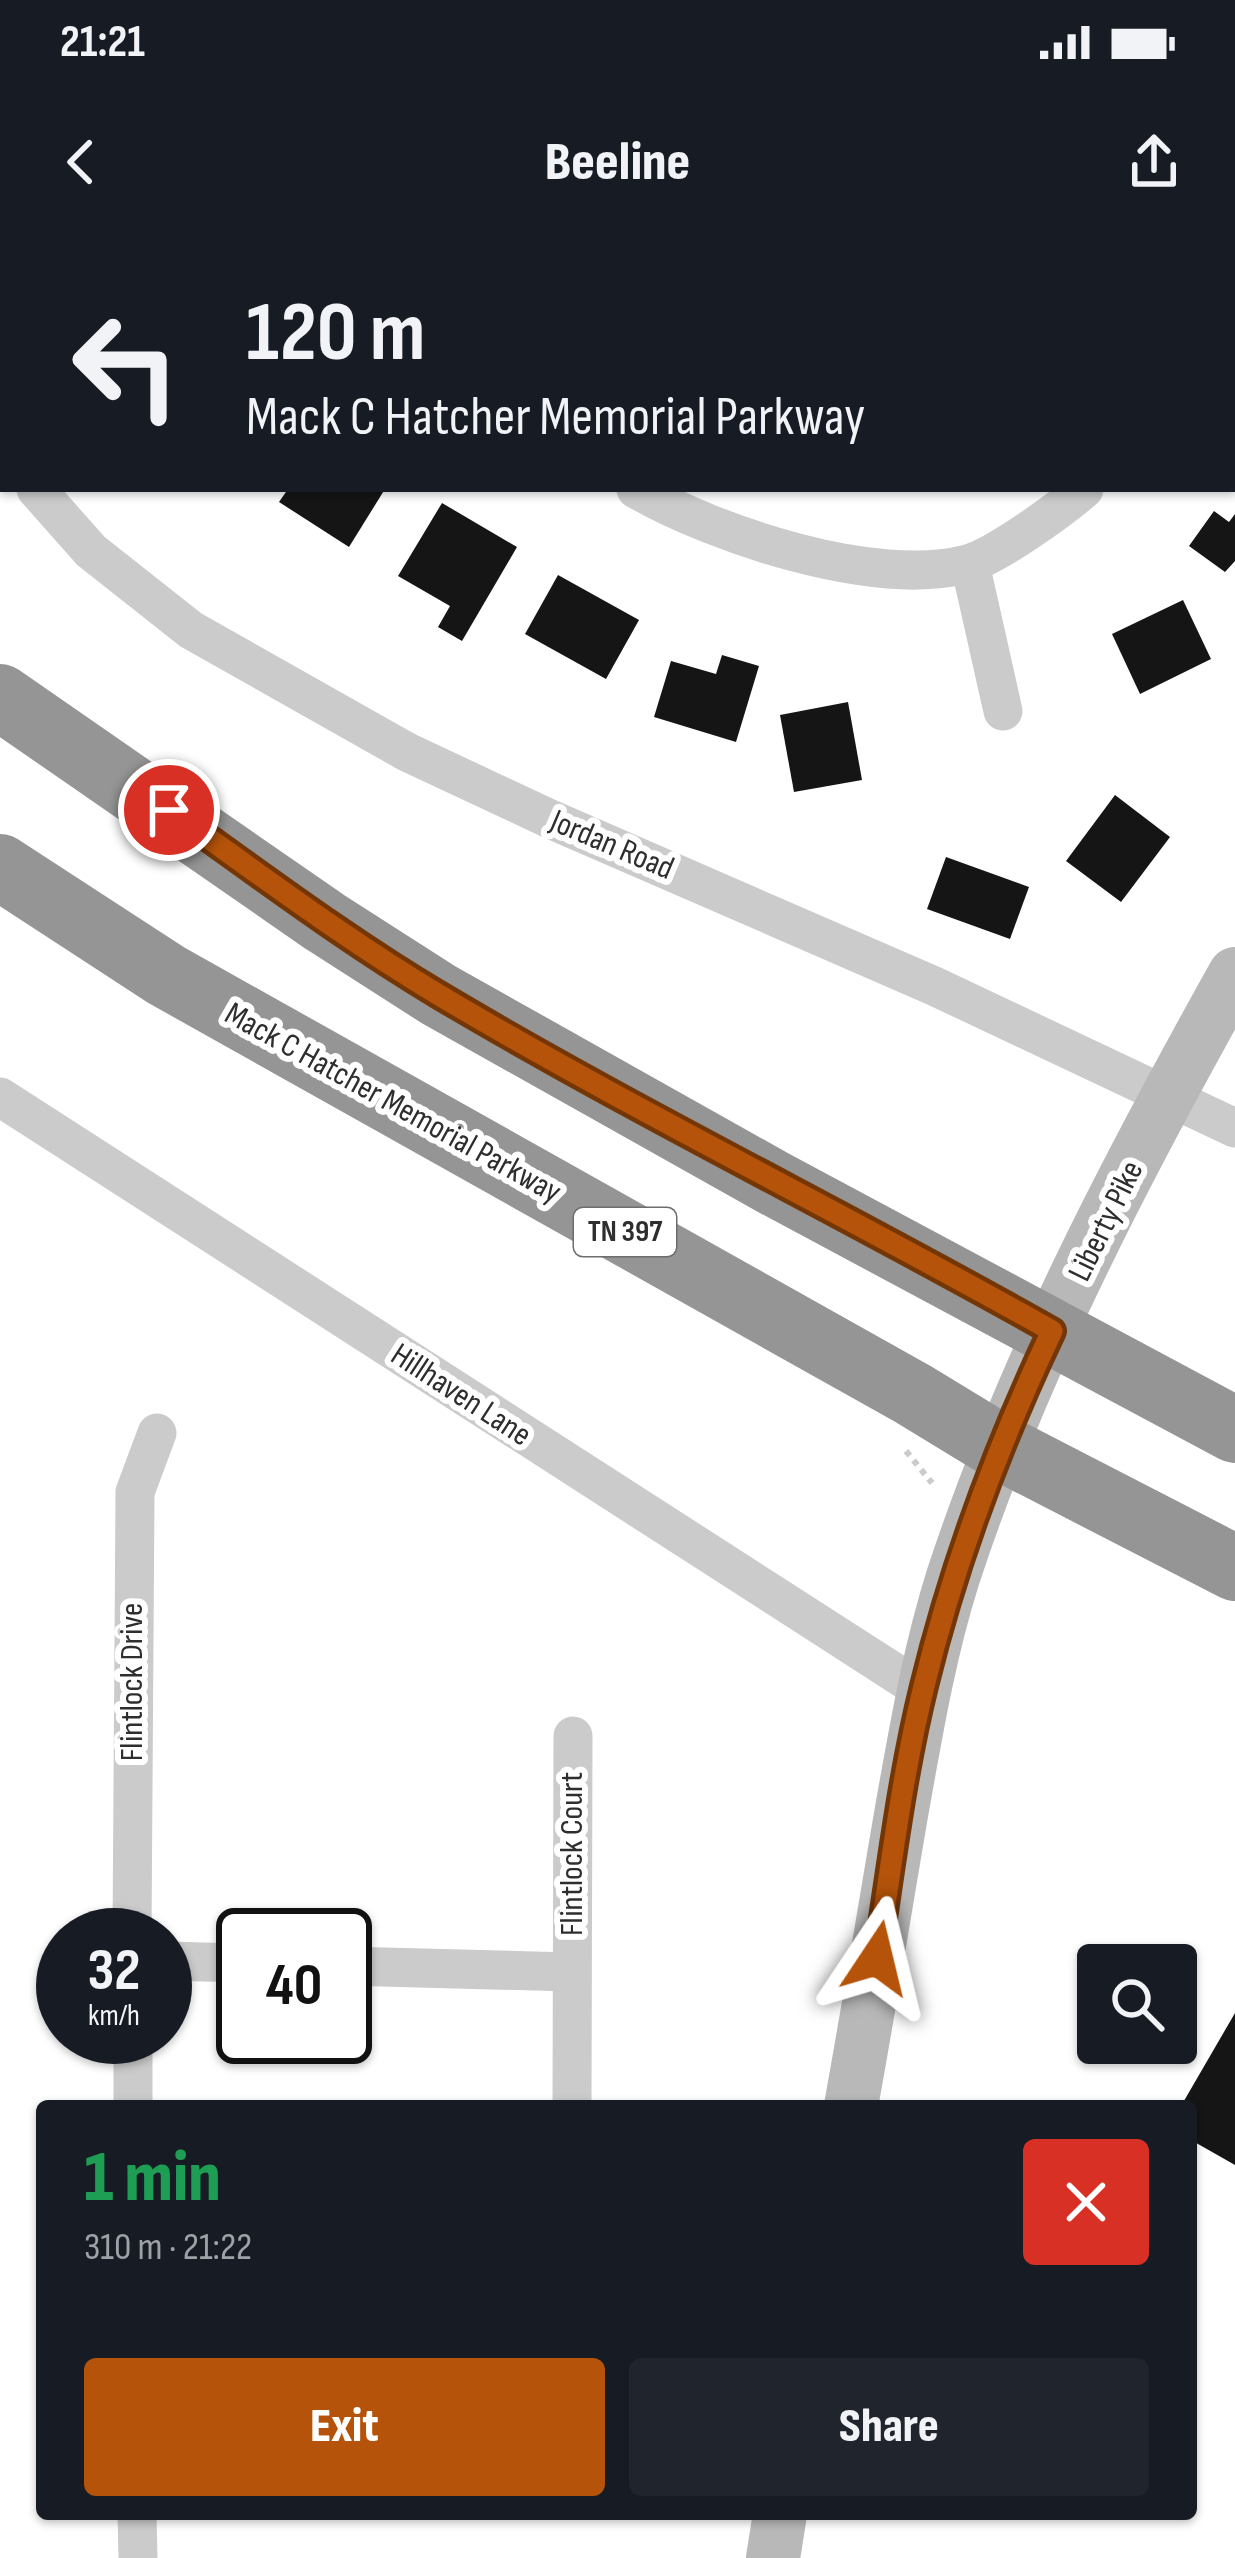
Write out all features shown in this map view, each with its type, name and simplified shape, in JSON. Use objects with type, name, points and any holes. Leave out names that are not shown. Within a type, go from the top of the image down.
[{"type":"highway","points":[[0,697],[325,922],[439,995],[772,1182],[1235,1430]]},
{"type":"highway","name":"Mack C Hatcher Memorial Parkway","points":[[0,867],[166,975],[1000,1447],[1235,1568]]},
{"type":"street","name":"Jordan Road","points":[[39,492],[91,551],[191,629],[407,752],[1168,1093],[1235,1128]]},
{"type":"street","points":[[643,492],[814,559],[911,570],[970,564],[1079,492]]},
{"type":"street","points":[[970,564],[1003,711]]},
{"type":"street","name":"Liberty Pike","points":[[852,2100],[923,1691],[952,1580],[1000,1447],[1052,1331],[1168,1093],[1235,974]]},
{"type":"street","name":"Hillhaven Lane","points":[[0,1097],[923,1691]]},
{"type":"street","name":"Flintlock Drive","points":[[132,1908],[135,1492],[157,1433]]},
{"type":"street","name":"Flintlock Court","points":[[572,1736],[572,2100]]},
{"type":"street","name":"Flintlock Court","points":[[372,1967],[572,1972]]},
{"type":"street","points":[[133,2064],[133,2100]]},
{"type":"street","points":[[137,2520],[138,2558]]},
{"type":"street","points":[[773,2558],[780,2520]]},
{"type":"path","points":[[904,1450],[932,1483]]},
{"type":"building","points":[[286,492],[383,492],[349,547],[279,502]]},
{"type":"building","points":[[442,503],[517,547],[462,641],[438,627],[450,606],[398,576]]},
{"type":"building","points":[[1214,511],[1229,522],[1235,514],[1235,561],[1225,572],[1189,546]]},
{"type":"building","points":[[558,575],[639,620],[606,679],[525,634]]},
{"type":"building","points":[[1183,600],[1211,659],[1140,694],[1112,634]]},
{"type":"building","points":[[722,655],[759,666],[736,742],[654,717],[671,661],[716,674]]},
{"type":"building","points":[[848,702],[862,780],[794,792],[780,715]]},
{"type":"building","points":[[1115,795],[1170,837],[1121,902],[1066,861]]},
{"type":"building","points":[[946,857],[1029,887],[1010,939],[927,909]]},
{"type":"building","points":[[1235,2013],[1235,2165],[1197,2143],[1197,2100],[1184,2100]]},
{"type":"route","points":[[169,810],[325,922],[439,995],[772,1182],[1052,1331],[1000,1447],[952,1580],[923,1691],[877,1958]]}]
